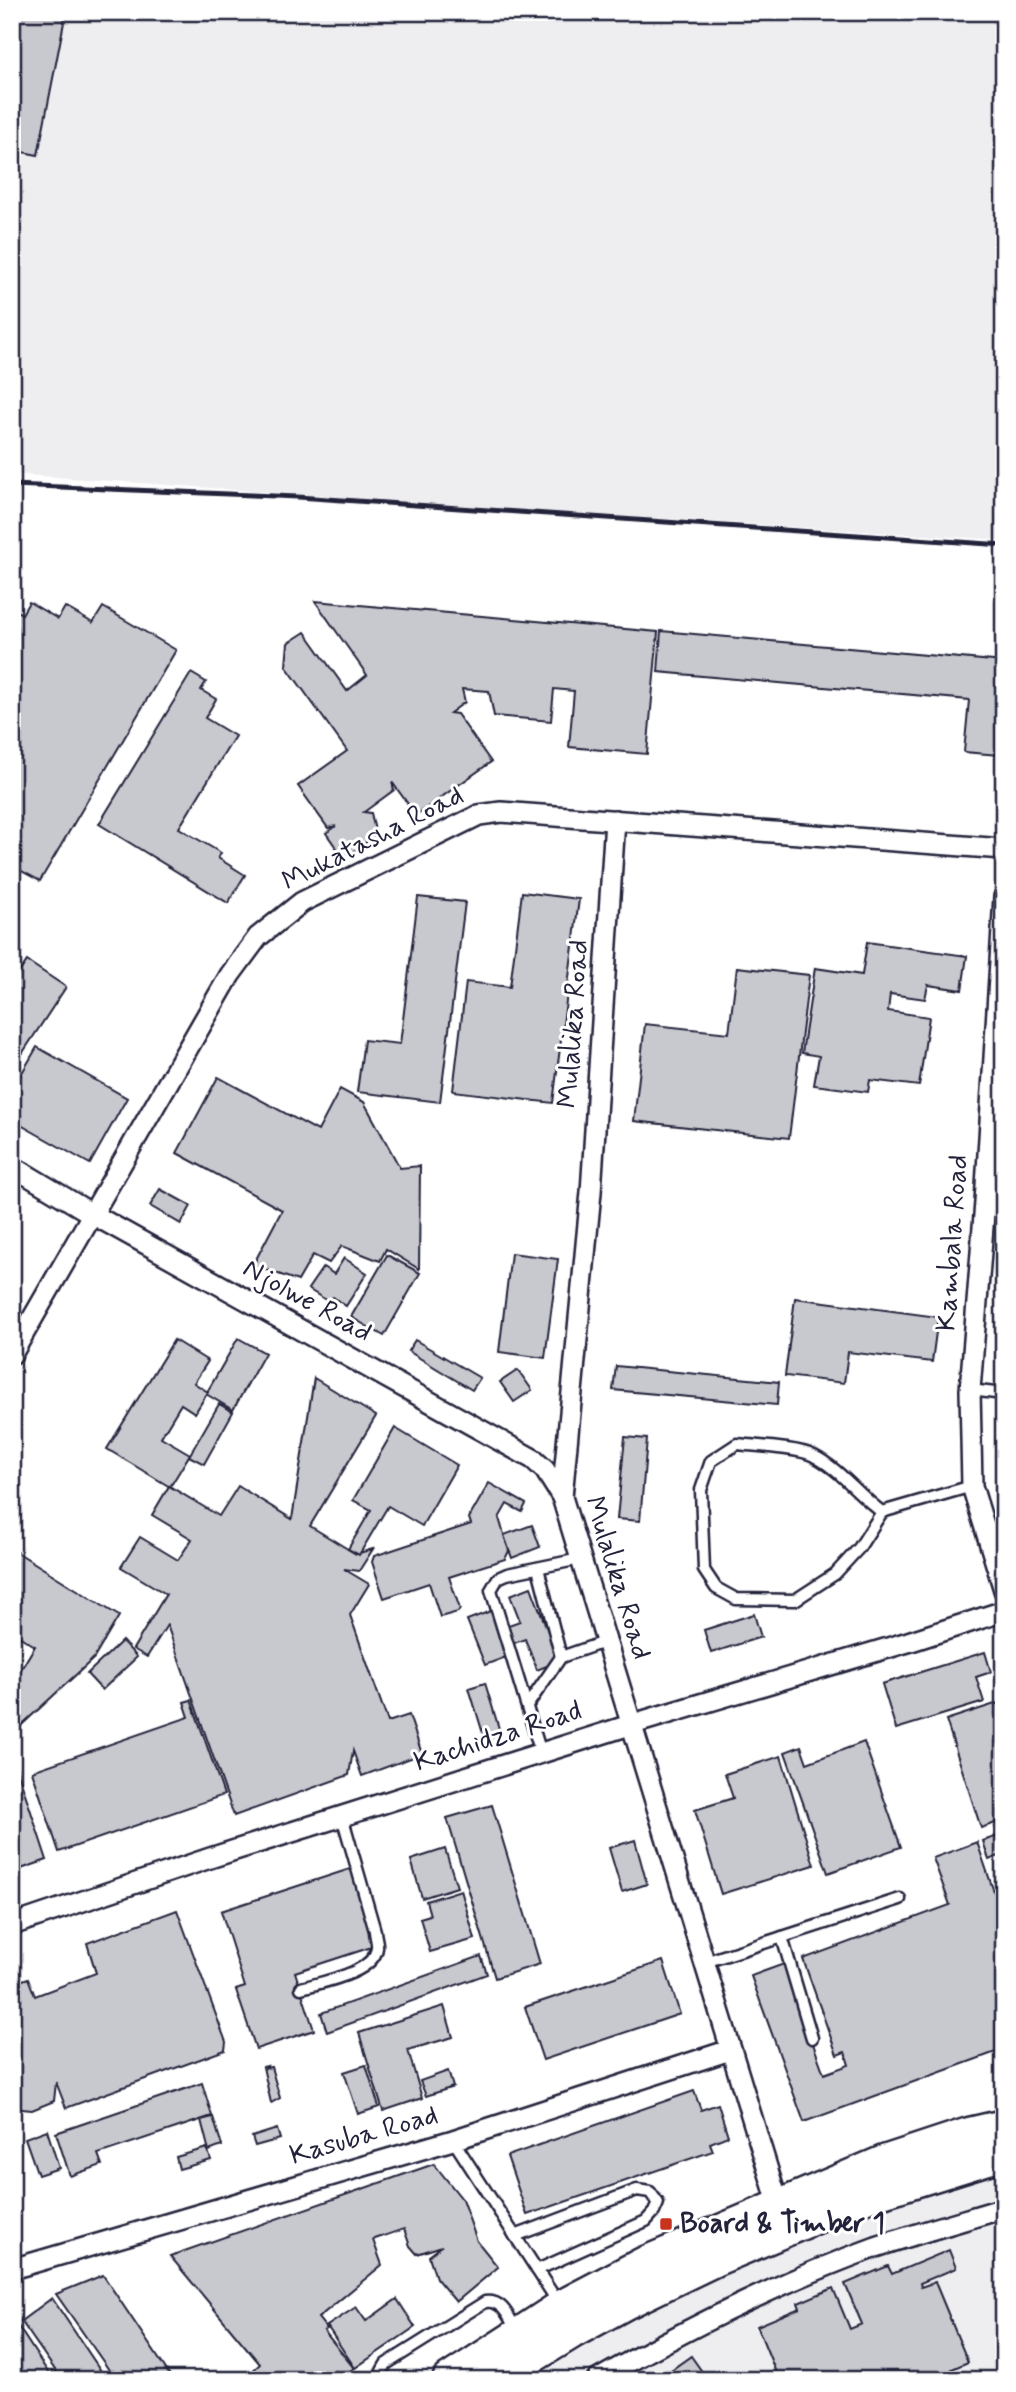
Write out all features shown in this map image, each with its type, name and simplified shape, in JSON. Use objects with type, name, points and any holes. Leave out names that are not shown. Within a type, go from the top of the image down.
[{"type":"main road","points":[[494,2380],[572,2332],[884,2162],[969,2134],[1004,2126]]},
{"type":"main road","points":[[449,2380],[561,2307],[645,2263],[782,2217],[866,2196],[1004,2153]]},
{"type":"street","name":"Mukatasha Road","points":[[12,1354],[230,975],[258,937],[302,902],[479,815],[518,812],[1004,849]]},
{"type":"street","name":"Mulalika Road","points":[[615,820],[591,1192],[562,1497],[782,2217]]},
{"type":"street","name":"Kambala Road","points":[[1004,897],[970,1390],[972,1486],[1004,1590]]},
{"type":"street","name":"Njolwe Road","points":[[12,1166],[533,1460],[545,1470],[562,1497]]},
{"type":"street","name":"Kachidza Road","points":[[12,1925],[541,1753],[908,1643],[1004,1611]]},
{"type":"street","name":"Kasuba Road","points":[[12,2269],[453,2140],[730,2050]]},
{"type":"street","points":[[597,2380],[703,2323],[803,2276],[876,2248],[1004,2208]]},
{"type":"lane","points":[[970,1390],[1004,1394]]},
{"type":"lane","points":[[883,1512],[862,1498],[842,1476],[811,1454],[737,1444],[711,1461],[701,1490],[704,1570],[716,1588],[736,1599],[794,1600],[835,1574],[859,1548],[883,1512],[972,1486]]},
{"type":"lane","points":[[541,1753],[491,1590],[498,1578],[580,1559]]},
{"type":"lane","points":[[538,1568],[561,1657]]},
{"type":"lane","points":[[527,1706],[561,1657],[607,1642]]},
{"type":"lane","points":[[301,1988],[359,1970],[371,1963],[377,1948],[375,1931],[342,1816]]},
{"type":"lane","points":[[705,1962],[900,1899]]},
{"type":"lane","points":[[782,1937],[812,2038]]},
{"type":"lane","points":[[453,2140],[561,2307]]},
{"type":"lane","points":[[515,2236],[637,2190],[650,2192],[658,2203],[646,2221],[537,2270]]},
{"type":"lane","points":[[384,2380],[382,2371],[386,2364],[485,2302],[499,2303],[520,2334]]},
{"type":"shaded area","points":[[12,12],[1004,12],[1004,540],[12,474]]},
{"type":"shaded area","points":[[1004,2157],[1004,2380],[507,2380],[795,2225]]},
{"type":"building","points":[[12,12],[66,12],[38,155],[12,150]]},
{"type":"building","points":[[315,601],[658,632],[647,754],[569,747],[574,691],[554,689],[551,721],[494,716],[489,691],[462,689],[465,702],[450,713],[457,714],[491,762],[416,815],[392,782],[394,790],[364,812],[371,813],[376,835],[344,859],[326,833],[336,826],[328,828],[298,786],[347,751],[286,666],[288,643],[305,632],[347,691],[367,675]]},
{"type":"building","points":[[29,602],[58,619],[65,607],[93,623],[103,607],[176,650],[40,881],[12,866],[12,608],[22,614]]},
{"type":"building","points":[[661,631],[1004,662],[1004,753],[999,755],[964,752],[969,700],[658,672]]},
{"type":"building","points":[[191,673],[206,682],[201,690],[216,699],[205,718],[235,736],[179,828],[221,853],[218,858],[245,875],[228,903],[99,824]]},
{"type":"building","points":[[522,892],[579,899],[553,1103],[453,1091],[466,982],[510,987]]},
{"type":"building","points":[[418,897],[465,902],[440,1102],[357,1092],[364,1040],[400,1044]]},
{"type":"building","points":[[867,942],[967,956],[962,990],[928,985],[925,999],[890,994],[888,1011],[929,1017],[919,1086],[870,1080],[868,1092],[814,1085],[819,1056],[802,1053],[815,968],[862,975]]},
{"type":"building","points":[[27,961],[66,987],[12,1069],[12,983]]},
{"type":"building","points":[[737,967],[809,975],[789,1138],[634,1121],[645,1024],[729,1033]]},
{"type":"building","points":[[37,1047],[127,1098],[90,1164],[12,1120],[12,1090]]},
{"type":"building","points":[[218,1077],[318,1131],[340,1089],[364,1102],[400,1168],[420,1166],[419,1269],[386,1249],[380,1261],[342,1246],[329,1263],[313,1255],[298,1281],[253,1265],[282,1210],[177,1153]]},
{"type":"building","points":[[160,1189],[191,1206],[181,1224],[150,1206]]},
{"type":"building","points":[[511,1253],[558,1259],[545,1358],[499,1352]]},
{"type":"building","points":[[387,1255],[420,1273],[384,1336],[351,1317]]},
{"type":"building","points":[[344,1258],[367,1273],[346,1306],[333,1297],[329,1302],[308,1289],[323,1267],[334,1274]]},
{"type":"building","points":[[795,1298],[938,1317],[932,1362],[848,1352],[844,1383],[785,1376]]},
{"type":"building","points":[[238,1338],[265,1353],[233,1410],[206,1394]]},
{"type":"building","points":[[174,1340],[208,1361],[194,1383],[208,1392],[195,1413],[181,1404],[161,1437],[190,1454],[170,1487],[107,1449]]},
{"type":"building","points":[[415,1340],[480,1378],[472,1390],[408,1351]]},
{"type":"building","points":[[616,1366],[779,1382],[777,1405],[613,1390]]},
{"type":"building","points":[[518,1370],[532,1390],[514,1402],[500,1382]]},
{"type":"building","points":[[314,1378],[376,1416],[310,1526],[356,1554],[373,1549],[359,1571],[344,1569],[369,1584],[350,1615],[388,1722],[409,1715],[422,1754],[362,1776],[353,1751],[349,1775],[234,1816],[167,1625],[147,1657],[133,1649],[166,1594],[121,1567],[140,1537],[178,1560],[192,1539],[152,1515],[169,1486],[219,1516],[238,1486],[292,1519]]},
{"type":"building","points":[[219,1404],[233,1412],[204,1464],[189,1456]]},
{"type":"building","points":[[395,1428],[457,1465],[422,1526],[388,1506],[359,1555],[348,1549],[371,1510],[353,1500]]},
{"type":"building","points":[[625,1437],[647,1439],[640,1521],[617,1519]]},
{"type":"building","points":[[489,1483],[526,1504],[522,1512],[507,1504],[499,1518],[509,1551],[505,1559],[449,1577],[460,1609],[458,1612],[440,1617],[429,1583],[384,1598],[372,1562],[374,1556],[471,1524],[469,1518]]},
{"type":"building","points":[[532,1525],[540,1547],[512,1558],[504,1535]]},
{"type":"building","points":[[12,1549],[119,1616],[94,1658],[14,1732],[12,1684],[35,1646],[12,1632]]},
{"type":"building","points":[[531,1587],[559,1661],[537,1670],[525,1639],[506,1646],[509,1656],[485,1665],[467,1620],[496,1609],[503,1627],[520,1621],[510,1595]]},
{"type":"building","points":[[754,1614],[761,1637],[711,1653],[704,1630]]},
{"type":"building","points":[[122,1641],[137,1657],[102,1690],[87,1674]]},
{"type":"building","points":[[985,1652],[991,1672],[976,1677],[984,1702],[896,1729],[882,1684]]},
{"type":"building","points":[[485,1683],[501,1735],[485,1740],[469,1688]]},
{"type":"building","points":[[191,1700],[224,1795],[59,1852],[32,1771],[189,1717],[184,1702]]},
{"type":"building","points":[[998,1703],[1004,1721],[1004,1820],[981,1828],[946,1720]]},
{"type":"building","points":[[864,1742],[901,1847],[828,1873],[785,1752],[801,1746],[807,1763]]},
{"type":"building","points":[[12,1754],[47,1860],[12,1872]]},
{"type":"building","points":[[781,1756],[814,1865],[721,1894],[695,1810],[733,1798],[725,1774]]},
{"type":"building","points":[[492,1805],[540,1964],[495,1978],[447,1818]]},
{"type":"building","points":[[1004,1834],[1004,1854],[989,1860],[983,1841]]},
{"type":"building","points":[[635,1840],[647,1884],[622,1892],[609,1848]]},
{"type":"building","points":[[977,1842],[994,1892],[997,1891],[1004,1910],[1004,2049],[804,2122],[751,1976],[784,1964],[824,2074],[849,2065],[845,2052],[837,2055],[803,1959],[950,1905],[933,1858]]},
{"type":"building","points":[[445,1849],[457,1887],[422,1898],[411,1860]]},
{"type":"building","points":[[356,1867],[381,1944],[295,1972],[314,2030],[256,2049],[236,1990],[245,1987],[221,1911]]},
{"type":"building","points":[[461,1890],[475,1939],[430,1952],[420,1918],[430,1915],[426,1901]]},
{"type":"building","points":[[177,1910],[226,2042],[225,2050],[66,2108],[56,2082],[54,2101],[32,2110],[12,2108],[12,1984],[28,1978],[35,1996],[96,1973],[87,1943]]},
{"type":"building","points":[[481,1956],[487,1974],[327,2032],[321,2013]]},
{"type":"building","points":[[663,1961],[680,2014],[543,2060],[525,2007]]},
{"type":"building","points":[[444,2006],[453,2037],[408,2050],[422,2098],[383,2111],[359,2033]]},
{"type":"building","points":[[366,2065],[379,2107],[358,2114],[344,2072]]},
{"type":"building","points":[[267,2066],[266,2068],[271,2067],[280,2098],[271,2103],[263,2067]]},
{"type":"building","points":[[448,2071],[453,2087],[426,2096],[420,2081]]},
{"type":"building","points":[[202,2083],[212,2116],[98,2154],[102,2165],[70,2176],[56,2133]]},
{"type":"building","points":[[694,2091],[701,2110],[718,2104],[728,2136],[710,2143],[713,2151],[527,2215],[507,2156]]},
{"type":"building","points":[[213,2117],[222,2146],[209,2151],[201,2120]]},
{"type":"building","points":[[277,2129],[280,2139],[255,2146],[252,2137]]},
{"type":"building","points":[[47,2130],[59,2168],[38,2175],[25,2138]]},
{"type":"building","points":[[207,2148],[211,2160],[179,2169],[176,2157]]},
{"type":"building","points":[[434,2164],[462,2199],[477,2241],[498,2267],[456,2302],[436,2278],[429,2256],[442,2246],[417,2254],[410,2246],[404,2229],[375,2239],[373,2240],[382,2265],[318,2318],[327,2329],[324,2331],[354,2368],[338,2380],[264,2380],[270,2375],[249,2380],[248,2375],[260,2364],[170,2256]]},
{"type":"building","points":[[949,2250],[956,2268],[920,2283],[921,2287],[935,2282],[968,2362],[952,2369],[956,2380],[779,2380],[757,2326],[800,2308],[798,2303],[833,2288],[850,2329],[862,2324],[845,2284],[888,2266],[892,2274]]},
{"type":"building","points":[[103,2275],[173,2380],[116,2380],[56,2294]]},
{"type":"building","points":[[52,2298],[107,2380],[62,2380],[21,2321]]},
{"type":"building","points":[[397,2299],[415,2327],[355,2368],[327,2326],[356,2307],[366,2321]]},
{"type":"building","points":[[14,2320],[53,2380],[12,2380]]},
{"type":"building","points":[[691,2356],[708,2380],[657,2380]]},
{"type":"railway","points":[[12,485],[298,497],[1004,545]]},
{"type":"place","name":"Board & Timber 1","points":[[666,2224]]}]
